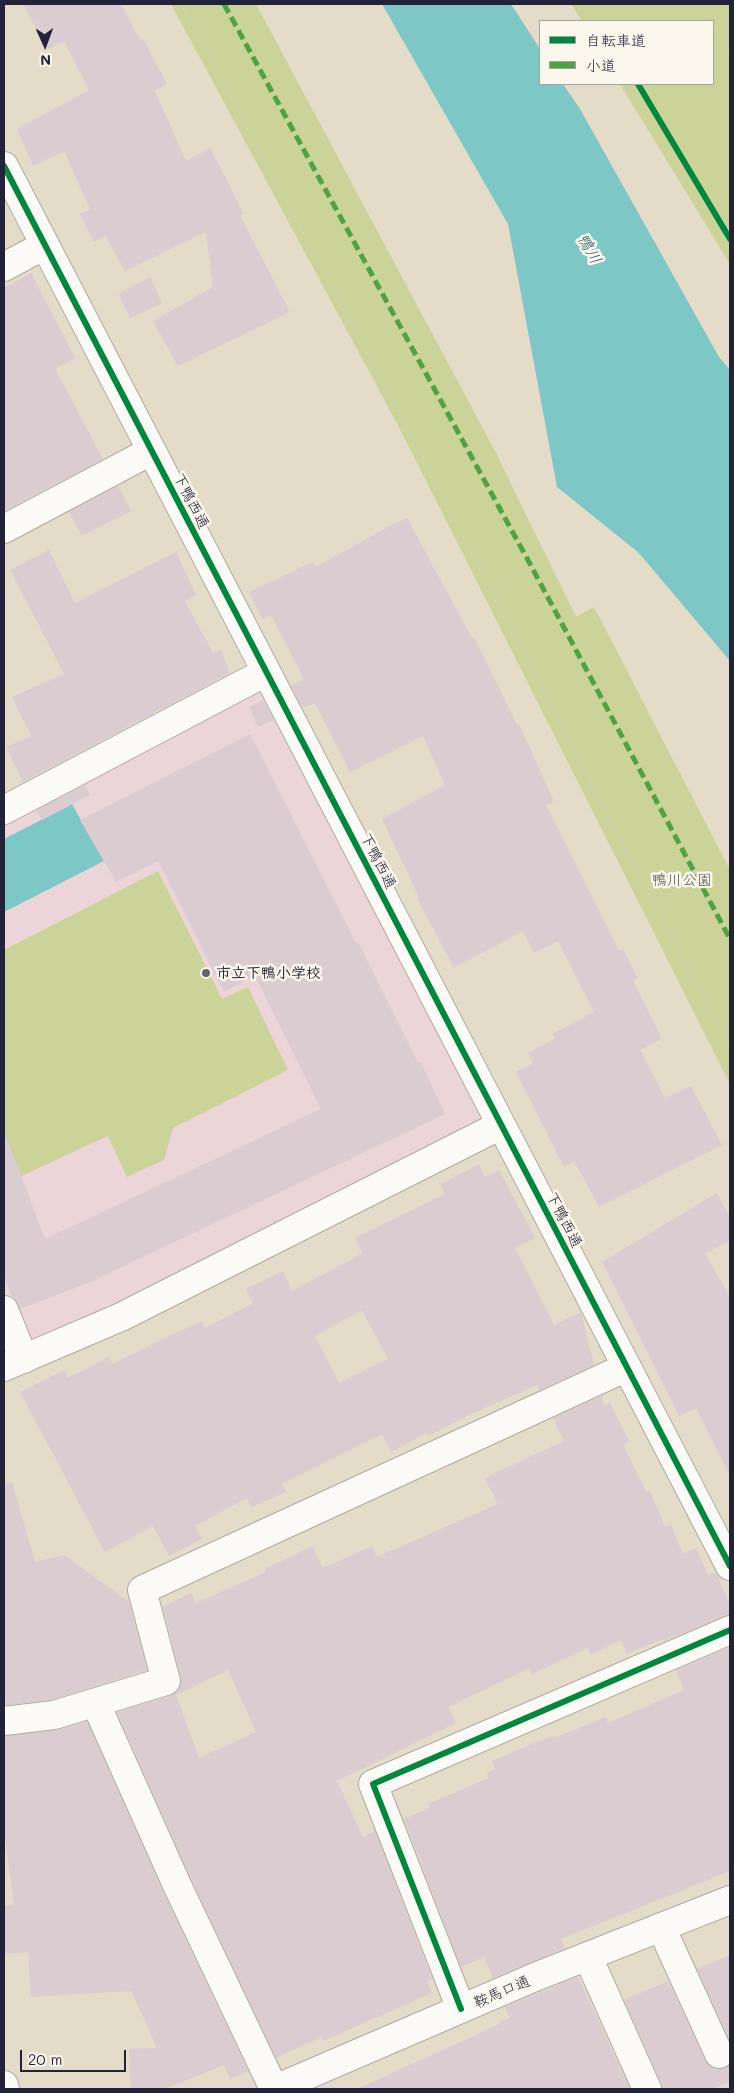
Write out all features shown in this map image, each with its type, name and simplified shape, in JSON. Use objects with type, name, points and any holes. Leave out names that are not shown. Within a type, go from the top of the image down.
[{"type":"street","name":"下鴨西通","points":[[4,166],[730,1566]]},
{"type":"street","points":[[4,267],[45,245]]},
{"type":"street","points":[[4,529],[152,451]]},
{"type":"street","points":[[4,810],[266,672]]},
{"type":"street","points":[[4,1310],[14,1363],[121,1317],[501,1125]]},
{"type":"street","points":[[4,1721],[54,1715],[96,1704],[166,1681],[142,1590],[627,1367]]},
{"type":"street","points":[[461,2009],[373,1784],[730,1630]]},
{"type":"street","points":[[96,1704],[177,1886],[283,2088]]},
{"type":"street","name":"鞍馬口通","points":[[283,2088],[461,2009],[730,1900]]},
{"type":"street","points":[[661,1927],[719,2054]]},
{"type":"street","points":[[588,1956],[647,2089]]},
{"type":"street","points":[[4,2085],[5,2089]]},
{"type":"path","points":[[181,4],[233,98],[730,1048]]},
{"type":"path","points":[[700,4],[710,20]]},
{"type":"path","points":[[714,26],[730,53]]},
{"type":"path","points":[[491,590],[531,568]]},
{"type":"shaded area","name":"市立下鴨小学校","points":[[253,689],[267,693],[483,1123],[27,1346],[4,1284],[4,822]]},
{"type":"green space","name":"鴨川公園","points":[[171,4],[256,4],[495,451],[576,617],[594,607],[730,870],[730,1084],[400,429]]},
{"type":"green space","points":[[571,4],[730,4],[730,264],[621,85],[714,85],[714,20],[581,20]]},
{"type":"green space","points":[[158,871],[222,999],[248,987],[288,1070],[173,1128],[164,1160],[127,1177],[108,1136],[4,1184],[4,950]]},
{"type":"water","name":"鴨川","points":[[382,4],[511,4],[539,47],[539,85],[564,85],[580,109],[719,357],[730,370],[730,661],[639,553],[557,487],[508,224]]},
{"type":"water","points":[[72,804],[104,861],[4,912],[4,839]]},
{"type":"building","points":[[23,4],[121,4],[140,40],[143,39],[167,84],[155,91],[186,161],[210,148],[236,198],[243,214],[240,215],[290,312],[178,366],[153,321],[213,287],[206,232],[125,271],[106,236],[94,242],[80,214],[90,209],[64,151],[33,166],[17,129],[89,90],[64,41],[48,49]]},
{"type":"building","points":[[31,273],[75,358],[55,369],[103,459],[4,511],[4,288]]},
{"type":"building","points":[[150,277],[162,303],[130,318],[118,294]]},
{"type":"building","points":[[118,486],[131,511],[82,536],[69,512]]},
{"type":"building","points":[[407,518],[472,638],[474,637],[517,725],[519,724],[554,802],[546,805],[619,951],[623,949],[638,978],[633,981],[662,1039],[640,1050],[665,1098],[691,1086],[722,1145],[599,1207],[574,1161],[564,1167],[516,1072],[533,1063],[528,1053],[555,1039],[552,1034],[594,1012],[558,941],[534,953],[523,931],[454,968],[417,898],[419,897],[382,819],[445,785],[423,736],[350,772],[315,703],[303,708],[291,686],[304,679],[271,615],[262,619],[249,592],[313,562],[316,567]]},
{"type":"building","points":[[49,550],[75,603],[176,552],[196,595],[185,601],[213,653],[221,650],[230,673],[23,782],[6,747],[31,736],[12,697],[64,674],[10,570]]},
{"type":"building","points":[[263,700],[274,720],[258,727],[249,707]]},
{"type":"building","points":[[250,734],[356,943],[358,942],[418,1063],[421,1062],[445,1114],[88,1283],[20,1309],[12,1297],[4,1275],[4,1136],[6,1136],[45,1239],[321,1109],[255,976],[224,992],[158,861],[116,882],[80,820]]},
{"type":"building","points":[[85,785],[90,795],[42,820],[37,810]]},
{"type":"building","points":[[479,1164],[485,1177],[499,1170],[535,1238],[515,1248],[554,1325],[581,1312],[594,1365],[539,1390],[537,1385],[471,1414],[428,1436],[427,1433],[391,1452],[382,1434],[282,1484],[286,1492],[251,1507],[247,1498],[195,1526],[202,1539],[169,1556],[153,1526],[105,1552],[20,1392],[64,1370],[68,1378],[109,1357],[112,1364],[201,1321],[205,1328],[253,1303],[246,1289],[283,1271],[292,1291],[363,1253],[355,1238],[445,1194],[440,1185]],"holes":[[[362,1310],[388,1359],[339,1383],[315,1336]]]},
{"type":"building","points":[[717,1193],[730,1217],[730,1240],[705,1254],[730,1297],[730,1476],[696,1408],[679,1416],[602,1262]]},
{"type":"building","points":[[602,1396],[604,1406],[610,1403],[629,1441],[623,1444],[646,1492],[650,1491],[665,1527],[671,1525],[683,1554],[696,1548],[708,1575],[716,1572],[730,1605],[730,1615],[627,1654],[621,1640],[591,1655],[588,1648],[532,1674],[530,1668],[448,1707],[456,1723],[337,1781],[363,1837],[375,1831],[432,1979],[427,1981],[432,1993],[323,2041],[321,2037],[276,2058],[191,1878],[117,1712],[171,1696],[177,1692],[181,1685],[181,1677],[163,1607],[191,1593],[196,1603],[266,1572],[265,1569],[312,1546],[323,1568],[372,1546],[377,1557],[498,1504],[485,1478],[564,1441],[553,1418]],"holes":[[[228,1670],[256,1732],[199,1758],[176,1695]]]},
{"type":"building","points":[[12,1482],[35,1562],[64,1555],[129,1602],[147,1670],[51,1700],[6,1705],[4,1692],[4,1483]]},
{"type":"building","points":[[730,1647],[730,1871],[561,1939],[565,1948],[493,1978],[484,1957],[461,1967],[404,1819],[430,1808],[428,1804],[489,1778],[487,1773],[495,1769],[492,1761],[554,1735],[555,1738],[606,1717],[608,1723],[684,1690],[676,1670]]},
{"type":"building","points":[[87,1721],[163,1892],[248,2071],[230,2079],[224,2065],[165,2089],[131,2089],[129,2049],[157,2048],[131,1991],[31,1997],[28,1952],[4,1954],[4,1906],[14,1905],[4,1830],[4,1736],[56,1730]]},
{"type":"building","points":[[730,1955],[730,2041],[697,1969]]},
{"type":"building","points":[[578,1977],[630,2089],[357,2089],[500,2024],[499,2022],[510,2018],[505,2007]]},
{"type":"building","points":[[668,1981],[705,2060],[710,2066],[717,2069],[725,2068],[730,2064],[730,2081],[713,2089],[662,2089],[624,2000]]},
{"type":"marked path","points":[[224,4],[529,562],[730,939]]},
{"type":"cycle path","points":[[639,85],[730,239]]},
{"type":"cycle path","points":[[4,166],[730,1566]]},
{"type":"cycle path","points":[[461,2009],[373,1784],[730,1630]]},
{"type":"place","name":"市立下鴨小学校","points":[[206,973]]}]
